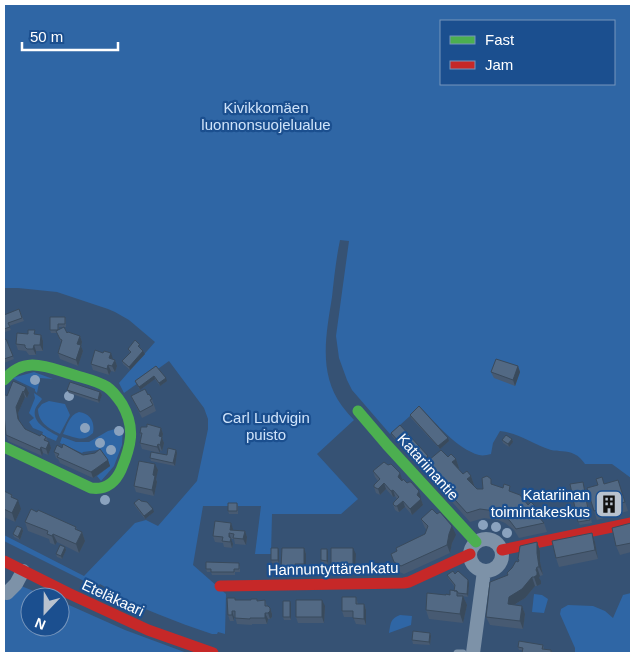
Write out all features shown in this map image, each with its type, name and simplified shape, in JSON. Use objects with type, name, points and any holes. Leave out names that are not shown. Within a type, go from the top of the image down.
[{"type":"street","points":[[4,380],[8,373],[15,368],[34,365],[53,369],[104,386],[115,393],[120,400],[130,420],[131,428],[120,471],[111,485],[101,489],[91,488],[4,447]]},
{"type":"street","name":"Katariinantie","points":[[358,411],[473,548]]},
{"type":"street","points":[[502,550],[631,522]]},
{"type":"street","points":[[481,539],[492,539],[502,550],[502,560],[497,568],[493,570],[479,570],[470,559],[473,548],[481,539]]},
{"type":"street","name":"Hannuntyttärenkatu","points":[[220,586],[404,583],[473,548]]},
{"type":"street","name":"Eteläkaari","points":[[4,561],[84,601],[148,630],[214,653]]},
{"type":"street","points":[[4,592],[7,592],[16,584],[23,571]]},
{"type":"street","points":[[473,653],[484,571]]},
{"type":"lane","points":[[457,653],[462,653]]},
{"type":"green space","points":[[4,4],[631,4],[631,478],[612,464],[585,464],[579,457],[571,453],[551,450],[513,434],[500,431],[493,443],[491,454],[479,455],[455,441],[420,407],[390,434],[352,390],[339,358],[336,336],[349,241],[340,240],[326,339],[327,367],[334,393],[354,420],[317,454],[358,499],[341,514],[272,514],[271,554],[255,554],[261,506],[203,506],[193,565],[226,594],[225,634],[218,632],[217,634],[212,634],[104,591],[107,588],[100,584],[88,583],[4,541],[4,535],[84,576],[135,523],[146,520],[158,526],[197,481],[208,429],[208,419],[204,408],[169,361],[124,393],[119,383],[155,342],[129,320],[108,309],[57,292],[4,288]]},
{"type":"green space","points":[[34,372],[53,379],[40,378],[37,393],[35,389],[12,378]]},
{"type":"green space","points":[[34,393],[42,399],[35,410],[36,419],[42,426],[58,436],[56,441],[42,435],[43,432],[33,428],[29,422],[34,418],[29,413],[35,398]]},
{"type":"green space","points":[[49,401],[65,404],[70,415],[60,434],[48,427],[38,414],[38,409],[42,404]]},
{"type":"green space","points":[[79,412],[91,419],[93,433],[82,439],[63,434],[71,418]]},
{"type":"green space","points":[[123,427],[122,445],[114,466],[101,481],[97,476],[110,466],[98,450],[82,453],[60,443],[62,437],[76,442],[89,442],[108,431]]},
{"type":"green space","points":[[21,586],[24,587],[20,587],[20,637],[70,637],[70,605],[125,630],[187,653],[4,653],[5,600]]},
{"type":"green space","points":[[631,593],[631,653],[575,653],[575,648],[560,614],[561,609],[568,605],[593,606],[605,611],[613,618],[623,595]]},
{"type":"green space","points":[[534,594],[542,595],[548,599],[544,613],[532,612]]},
{"type":"green space","points":[[400,615],[412,616],[411,625],[389,633],[393,620]]},
{"type":"building","points":[[19,309],[22,318],[8,323],[10,327],[4,329],[4,315]]},
{"type":"building","points":[[50,317],[65,317],[65,324],[58,324],[58,330],[50,330]]},
{"type":"building","points":[[64,327],[67,333],[80,336],[77,344],[81,345],[76,360],[58,353],[62,340],[56,331]]},
{"type":"building","points":[[28,330],[35,330],[34,334],[41,335],[40,345],[34,345],[33,349],[27,349],[25,345],[16,344],[17,333],[28,334]]},
{"type":"building","points":[[6,339],[13,356],[4,359],[4,340]]},
{"type":"building","points":[[135,340],[143,351],[129,367],[122,361],[131,352],[128,349]]},
{"type":"building","points":[[95,350],[111,353],[109,358],[115,360],[112,366],[108,365],[107,369],[91,364]]},
{"type":"building","points":[[496,359],[518,366],[513,380],[491,372]]},
{"type":"building","points":[[156,366],[166,378],[159,383],[154,376],[139,387],[135,381]]},
{"type":"building","points":[[13,381],[26,387],[16,407],[18,419],[25,429],[46,437],[44,440],[49,442],[46,449],[41,447],[40,450],[6,435],[4,394],[7,396]]},
{"type":"building","points":[[70,382],[100,392],[98,400],[67,390]]},
{"type":"building","points":[[145,389],[152,399],[150,400],[153,405],[140,412],[131,396]]},
{"type":"building","points":[[419,406],[448,438],[438,446],[410,415]]},
{"type":"building","points":[[147,424],[161,428],[159,436],[162,437],[160,445],[158,444],[157,447],[140,443],[141,427],[147,427]]},
{"type":"building","points":[[400,425],[428,456],[419,464],[391,433]]},
{"type":"building","points":[[506,435],[512,439],[508,444],[502,440]]},
{"type":"building","points":[[63,444],[83,455],[95,453],[100,449],[108,460],[91,472],[57,457],[59,454],[54,452],[57,445],[62,448]]},
{"type":"building","points":[[168,448],[176,450],[173,463],[150,458],[151,452],[167,455]]},
{"type":"building","points":[[441,450],[448,457],[451,454],[456,459],[452,462],[463,474],[467,471],[471,476],[467,479],[477,489],[483,489],[482,478],[487,476],[491,479],[491,484],[503,488],[504,484],[510,486],[509,491],[520,495],[528,505],[531,502],[535,506],[532,509],[544,523],[516,529],[502,514],[495,511],[480,509],[467,513],[423,465]]},
{"type":"building","points":[[139,461],[155,464],[152,490],[134,486]]},
{"type":"building","points":[[384,462],[388,465],[391,464],[400,473],[398,477],[402,481],[403,479],[407,483],[411,482],[419,491],[417,495],[421,499],[410,509],[403,501],[397,506],[393,504],[399,497],[384,483],[378,489],[374,487],[380,479],[373,471]]},
{"type":"building","name":"Katariinan toimintakeskus","points":[[602,477],[604,484],[618,480],[625,502],[594,511],[587,488],[598,485],[596,479]]},
{"type":"building","points":[[583,482],[590,520],[578,522],[570,484]]},
{"type":"building","points":[[4,491],[18,500],[12,513],[4,509]]},
{"type":"building","points":[[139,499],[147,502],[153,509],[144,516],[134,503]]},
{"type":"building","points":[[228,503],[237,503],[237,511],[228,511]]},
{"type":"building","points":[[31,509],[37,512],[38,510],[76,527],[75,529],[82,532],[76,544],[53,534],[52,536],[47,534],[48,531],[25,522]]},
{"type":"building","points":[[432,509],[437,514],[440,512],[452,526],[447,545],[401,566],[394,562],[391,554],[397,551],[396,548],[425,534],[428,526],[421,519]]},
{"type":"building","points":[[215,521],[231,523],[230,530],[245,531],[243,539],[233,538],[234,534],[229,533],[230,542],[222,541],[223,537],[213,536]]},
{"type":"building","points":[[631,523],[631,543],[616,546],[612,528]]},
{"type":"building","points":[[17,526],[22,528],[18,537],[13,534]]},
{"type":"building","points":[[592,533],[595,550],[556,558],[552,541]]},
{"type":"building","points":[[537,542],[539,567],[536,570],[537,575],[532,577],[522,589],[509,597],[508,604],[522,606],[520,621],[486,617],[490,582],[508,575],[507,573],[516,561],[518,562],[519,560],[520,546]]},
{"type":"building","points":[[60,545],[65,547],[61,556],[56,554]]},
{"type":"building","points":[[271,548],[278,548],[278,560],[271,560]]},
{"type":"building","points":[[282,548],[304,548],[304,564],[295,564],[295,569],[281,568]]},
{"type":"building","points":[[331,548],[353,548],[353,564],[344,564],[344,569],[331,569]]},
{"type":"building","points":[[321,549],[327,549],[327,561],[321,560]]},
{"type":"building","points":[[206,562],[239,563],[239,569],[234,569],[234,572],[211,572],[211,569],[206,569]]},
{"type":"building","points":[[369,563],[379,563],[379,571],[369,571]]},
{"type":"building","points":[[453,571],[455,574],[458,571],[468,580],[467,594],[454,591],[455,585],[447,575]]},
{"type":"building","points":[[450,590],[457,591],[457,596],[463,596],[460,614],[426,610],[427,593],[450,595]]},
{"type":"building","points":[[342,597],[356,597],[356,604],[364,604],[364,619],[353,618],[353,611],[342,611]]},
{"type":"building","points":[[227,598],[235,598],[235,600],[265,600],[265,606],[270,608],[270,611],[265,613],[265,618],[235,618],[235,611],[232,611],[232,615],[228,615]]},
{"type":"building","points":[[296,600],[322,600],[322,617],[296,617]]},
{"type":"building","points":[[283,601],[290,601],[290,617],[283,617]]},
{"type":"building","points":[[413,631],[430,633],[429,642],[412,640]]},
{"type":"building","points":[[519,641],[543,645],[542,649],[551,650],[551,653],[522,653],[523,648],[518,647]]},
{"type":"traffic: fast","points":[[4,380],[19,368],[35,365],[52,368],[98,383],[107,387],[122,404],[130,429],[129,445],[119,475],[109,485],[101,488],[91,488],[4,447]]},
{"type":"traffic: fast","points":[[358,411],[476,542]]},
{"type":"traffic: jam","points":[[502,550],[631,523]]},
{"type":"traffic: jam","points":[[220,586],[404,583],[470,554]]},
{"type":"traffic: jam","points":[[4,561],[148,630],[213,653]]},
{"type":"place","name":"Katariinan toimintakeskus","points":[[609,504]]},
{"type":"park label","name":"Kivikkomäen luonnonsuojelualue","points":[[266,116]]},
{"type":"park label","name":"Carl Ludvigin puisto","points":[[266,426]]}]
